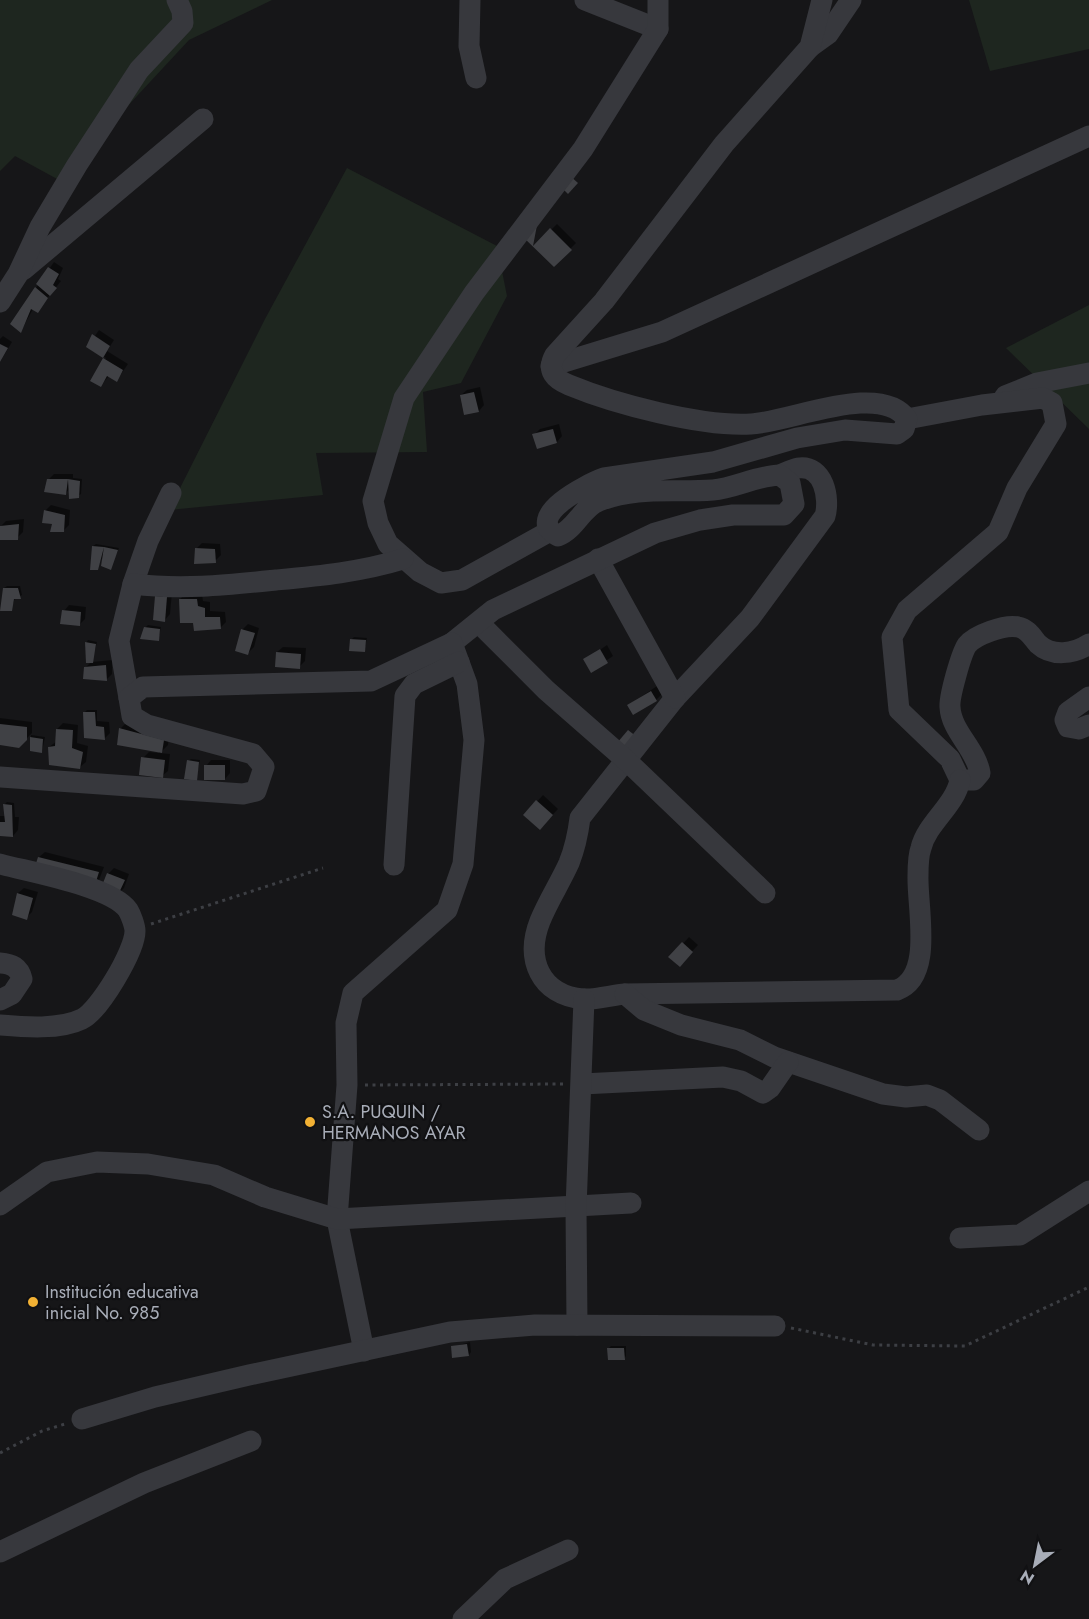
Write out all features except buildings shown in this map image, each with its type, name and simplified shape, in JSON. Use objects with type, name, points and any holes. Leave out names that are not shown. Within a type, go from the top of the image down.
[{"type":"street","points":[[0,302],[18,274],[40,227],[133,79],[183,23],[182,11],[177,0]]},
{"type":"street","points":[[476,78],[469,46],[477,0]]},
{"type":"street","points":[[585,0],[658,29]]},
{"type":"street","points":[[550,531],[462,580],[441,583],[403,559],[382,534],[373,501],[404,398],[474,293],[583,149],[658,29],[658,0]]},
{"type":"street","points":[[810,47],[822,0]]},
{"type":"street","points":[[850,0],[828,34],[810,47],[702,172],[604,301],[555,355],[551,366],[552,374],[557,380],[587,393],[643,409],[710,421],[752,424],[807,411],[875,402],[888,404],[900,410],[908,419]]},
{"type":"street","points":[[18,274],[203,119]]},
{"type":"street","points":[[551,366],[662,332],[1089,136]]},
{"type":"street","points":[[982,405],[1037,382],[1089,373]]},
{"type":"street","points":[[1043,398],[1052,403],[1056,424],[1017,488],[998,532],[907,610],[892,637],[899,710],[950,759],[960,780],[956,792],[921,847],[918,875],[921,931],[919,966],[912,981],[906,987],[897,990],[625,994],[584,999],[563,993],[540,978],[535,965],[539,923],[577,841],[580,818],[675,698],[750,618],[825,516],[829,503],[822,482],[812,471],[800,468],[780,475],[751,478],[715,489],[629,491],[595,502],[569,532],[558,536],[550,531],[547,525],[549,515],[558,503],[588,483],[604,478],[713,462],[797,438],[845,430],[897,434],[904,429],[908,419],[982,405],[1043,398]]},
{"type":"street","points":[[394,866],[405,696],[414,684],[456,652],[479,623],[493,610],[598,559],[655,533],[700,520],[733,515],[784,515],[794,504],[794,491],[790,483],[780,475]]},
{"type":"street","points":[[0,777],[243,794],[256,791],[264,767],[253,754],[147,726],[132,716],[119,641],[133,584],[148,542],[171,493]]},
{"type":"street","points":[[133,584],[167,588],[212,587],[366,569],[403,559]]},
{"type":"street","points":[[598,559],[675,698]]},
{"type":"street","points":[[479,623],[546,690],[627,761],[765,893]]},
{"type":"street","points":[[960,780],[974,780],[980,773],[978,758],[954,720],[950,708],[967,646],[978,637],[1010,626],[1028,631],[1040,645],[1061,654],[1089,645]]},
{"type":"street","points":[[129,698],[142,687],[371,681],[456,652]]},
{"type":"street","points":[[364,1351],[337,1219],[347,1085],[346,1023],[353,993],[447,910],[463,864],[474,740],[467,684],[456,652]]},
{"type":"street","points":[[1089,697],[1068,712],[1065,720],[1068,727],[1079,729],[1089,725]]},
{"type":"street","points":[[0,864],[98,890],[128,910],[135,930],[132,947],[91,1014],[79,1021],[55,1025],[0,1025]]},
{"type":"street","points":[[0,963],[12,964],[20,971],[22,979],[12,994],[0,1000]]},
{"type":"street","points":[[625,994],[644,1010],[681,1025],[740,1040],[788,1062],[883,1094],[906,1097],[927,1095],[940,1100],[979,1130]]},
{"type":"street","points":[[576,1325],[576,1208],[584,999]]},
{"type":"street","points":[[582,1084],[723,1077],[741,1081],[763,1093],[770,1088],[788,1062]]},
{"type":"street","points":[[0,1205],[47,1172],[97,1162],[148,1164],[214,1175],[265,1197],[337,1219],[576,1208],[631,1203]]},
{"type":"street","points":[[960,1238],[1020,1235],[1089,1191]]},
{"type":"street","points":[[82,1419],[155,1397],[450,1332],[535,1325],[775,1326]]},
{"type":"street","points":[[0,1552],[144,1483],[252,1441]]},
{"type":"street","points":[[463,1619],[505,1579],[568,1550]]},
{"type":"path","points":[[135,930],[323,868]]},
{"type":"path","points":[[347,1085],[582,1084]]},
{"type":"path","points":[[775,1326],[873,1346],[965,1346],[1089,1287]]},
{"type":"path","points":[[0,1454],[42,1431],[82,1419]]},
{"type":"shaded area","points":[[0,0],[272,0],[189,40],[59,180],[15,156],[0,171]]},
{"type":"shaded area","points":[[969,0],[1089,0],[1089,49],[990,71]]},
{"type":"shaded area","points":[[347,168],[497,246],[507,296],[461,383],[423,392],[427,452],[316,453],[323,495],[169,510],[265,319]]},
{"type":"shaded area","points":[[1089,305],[1089,429],[1006,348]]},
{"type":"place","name":"S.A. PUQUIN / HERMANOS AYAR","points":[[310,1122]]},
{"type":"place","name":"Institución educativa inicial No. 985","points":[[33,1302]]}]
